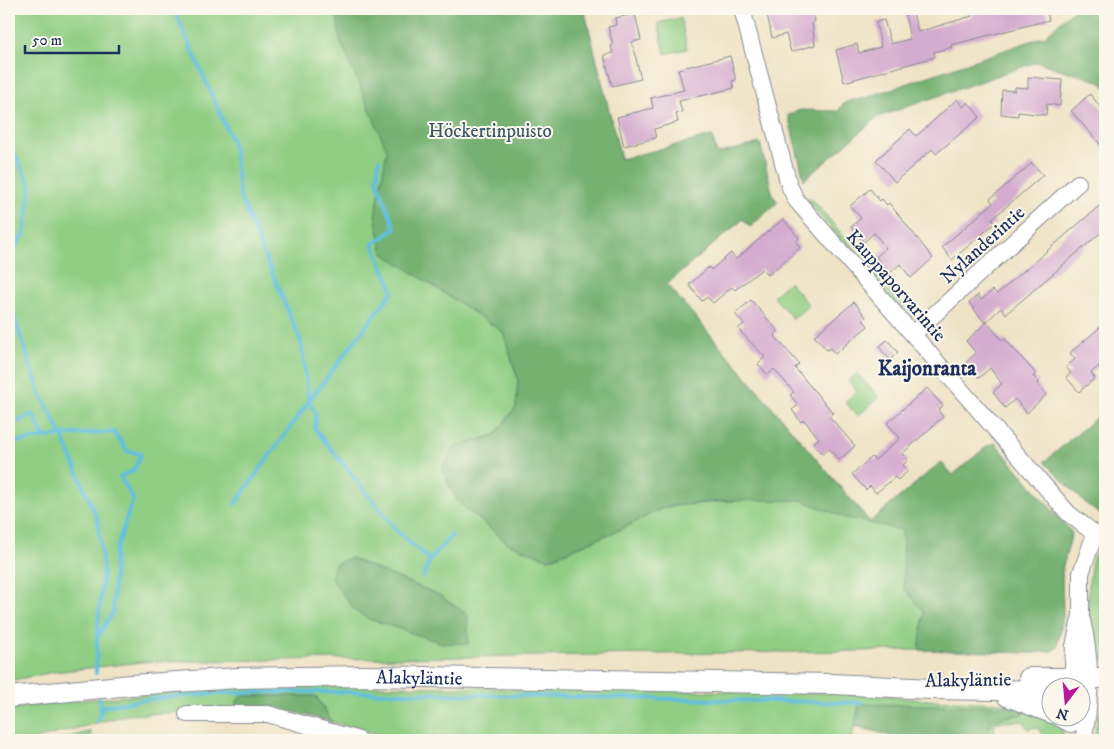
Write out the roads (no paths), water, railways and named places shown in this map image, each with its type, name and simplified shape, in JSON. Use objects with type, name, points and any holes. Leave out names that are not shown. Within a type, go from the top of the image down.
[{"type":"main road","name":"Alakyläntie","points":[[9,697],[151,683],[238,678],[356,676],[832,684],[1042,691]]},
{"type":"main road","name":"Alakyläntie","points":[[832,684],[932,679],[1042,683]]},
{"type":"main road","points":[[991,690],[1042,709]]},
{"type":"street","name":"Kauppaporvarintie","points":[[742,9],[762,92],[792,192],[805,212],[1068,513],[1100,536]]},
{"type":"street","name":"Nylanderintie","points":[[913,334],[1078,183]]},
{"type":"street","points":[[1087,676],[1088,647],[1081,615],[1082,573],[1100,536]]},
{"type":"street","points":[[187,714],[268,714],[359,740]]},
{"type":"street","points":[[1083,740],[1086,726]]},
{"type":"waterway","points":[[174,9],[233,143],[240,197],[301,342],[309,401],[316,414],[315,429],[398,532],[430,560]]},
{"type":"waterway","points":[[9,144],[31,186],[24,235],[9,255]]},
{"type":"waterway","points":[[235,504],[309,401],[393,291],[373,244],[395,229],[377,181],[379,160]]},
{"type":"waterway","points":[[9,301],[40,393],[62,435],[98,521],[103,570],[96,673]]},
{"type":"waterway","points":[[9,426],[33,414],[44,438]]},
{"type":"waterway","points":[[9,443],[62,435],[114,432],[127,451],[141,454],[134,470],[120,477],[133,499],[115,553],[113,612],[98,637]]},
{"type":"waterway","points":[[423,577],[430,560],[452,535]]},
{"type":"waterway","points":[[101,707],[185,696],[271,692],[356,692],[862,703]]},
{"type":"waterway","points":[[97,721],[101,712],[100,698]]},
{"type":"district","name":"Kaijonranta","points":[[927,368]]},
{"type":"park label","name":"Höckertinpuisto","points":[[490,130]]}]
